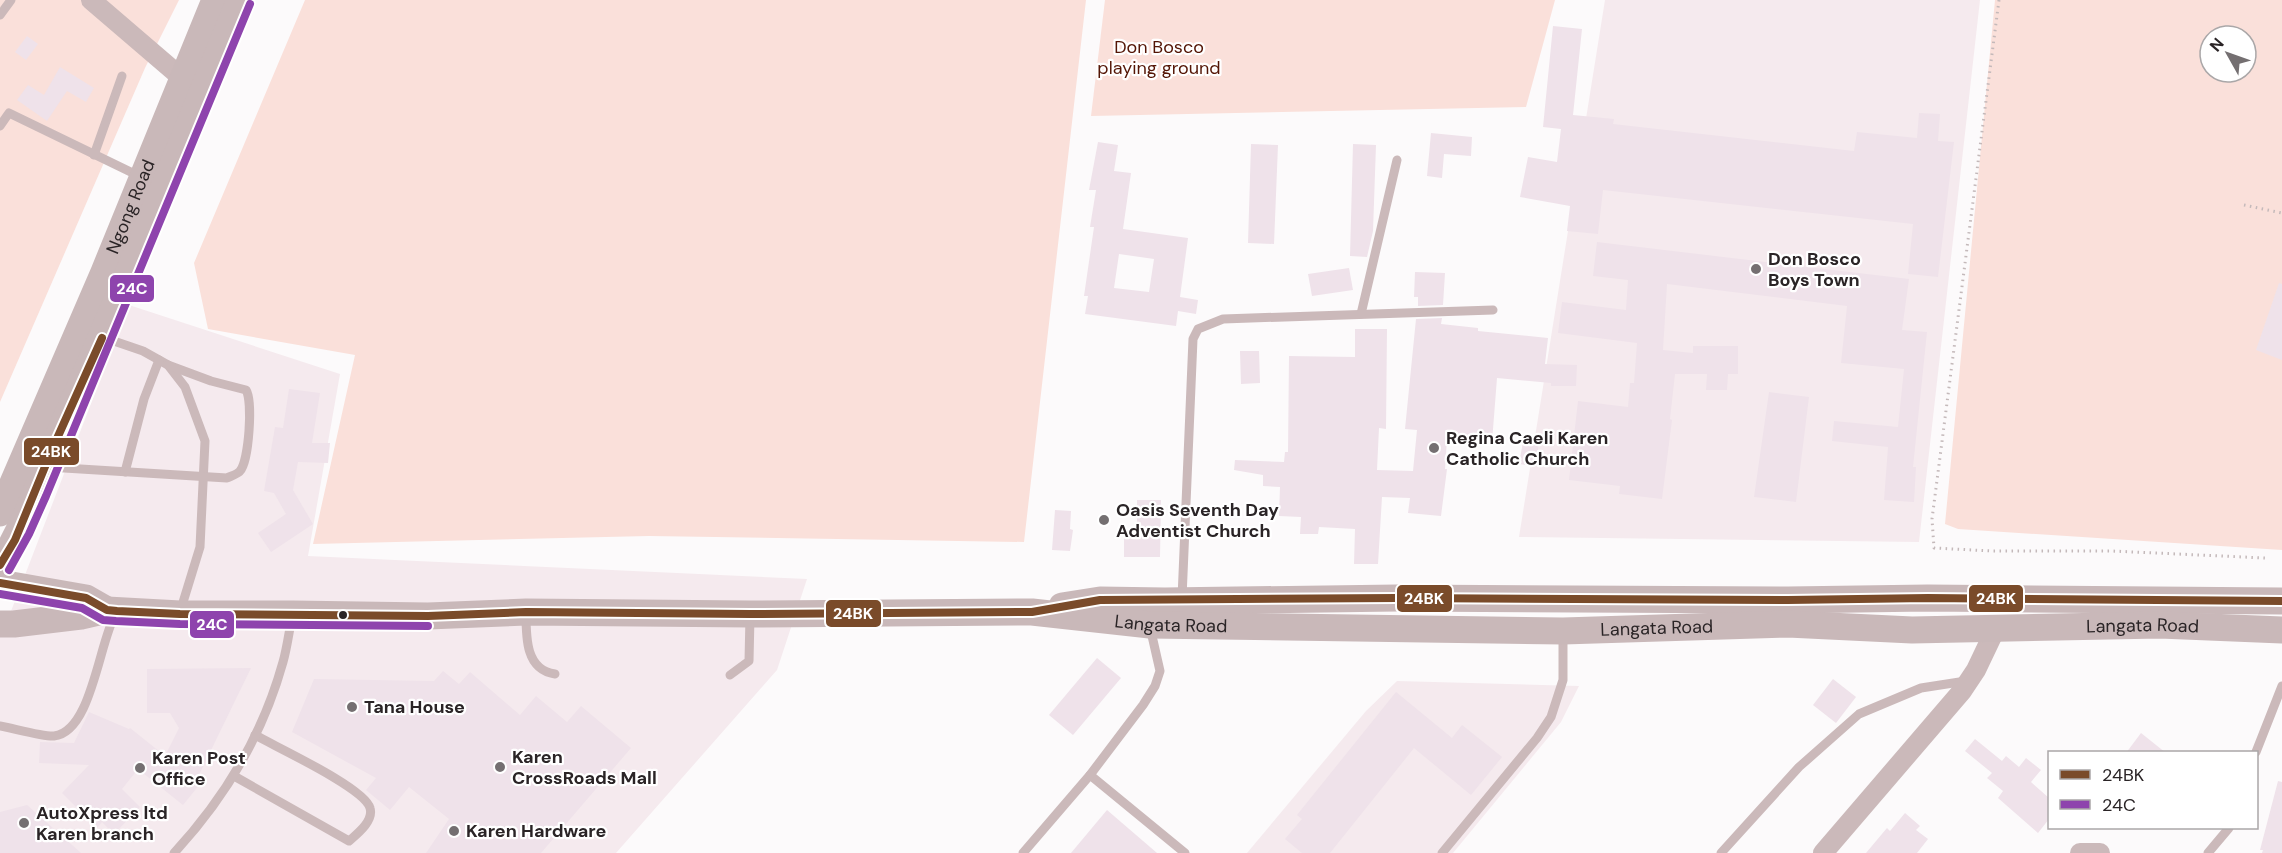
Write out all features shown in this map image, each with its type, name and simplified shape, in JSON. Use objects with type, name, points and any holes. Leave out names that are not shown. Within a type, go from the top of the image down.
[{"type":"main road","name":"Ngong Road","points":[[0,513],[99,283],[215,0]]},
{"type":"main road","name":"Ngong Road","points":[[0,565],[15,540],[102,338],[240,0]]},
{"type":"main road","points":[[0,613],[2,595],[0,585],[86,598],[112,610]]},
{"type":"main road","name":"Langata Road","points":[[1032,612],[1100,600],[1928,598],[2282,601]]},
{"type":"main road","name":"Langata Road","points":[[112,610],[180,614],[428,616],[526,612],[750,614],[1032,612],[1150,625],[1563,631],[1788,624],[1912,630],[2160,625],[2282,630]]},
{"type":"main road","points":[[0,624],[81,616],[112,610]]},
{"type":"street","points":[[91,0],[182,78]]},
{"type":"street","points":[[1823,853],[1969,681],[1996,628]]},
{"type":"street","points":[[2080,853],[2100,853]]},
{"type":"lane","points":[[0,15],[10,0]]},
{"type":"lane","points":[[94,154],[122,76]]},
{"type":"lane","points":[[0,126],[9,113],[142,177]]},
{"type":"lane","points":[[1361,314],[1396,160]]},
{"type":"lane","points":[[1182,601],[1193,339],[1198,329],[1223,319],[1493,310]]},
{"type":"lane","points":[[46,467],[227,478],[240,471],[244,462],[250,422],[250,395],[246,390],[238,386],[211,381],[168,365],[144,351],[102,338]]},
{"type":"lane","points":[[126,472],[144,399],[159,360]]},
{"type":"lane","points":[[168,365],[185,387],[205,441],[200,548],[180,614]]},
{"type":"lane","points":[[0,726],[55,736],[73,727],[88,700],[112,610]]},
{"type":"lane","points":[[526,612],[526,641],[537,666],[544,673],[555,675]]},
{"type":"lane","points":[[174,853],[200,825],[234,776],[255,735],[283,663],[292,614]]},
{"type":"lane","points":[[730,675],[749,661],[750,614]]},
{"type":"lane","points":[[1023,853],[1090,775],[1155,686],[1160,670],[1150,625]]},
{"type":"lane","points":[[1442,853],[1538,738],[1551,717],[1563,680],[1563,631]]},
{"type":"lane","points":[[1721,853],[1799,766],[1859,714],[1921,688],[1969,681]]},
{"type":"lane","points":[[2257,751],[2282,686]]},
{"type":"lane","points":[[234,776],[347,846],[370,818],[371,810],[366,800],[340,781],[255,735]]},
{"type":"lane","points":[[1090,775],[1185,853]]},
{"type":"lane","points":[[2208,853],[2228,829]]},
{"type":"path","points":[[1999,0],[1932,519],[1934,548],[2112,551],[2265,558]]},
{"type":"path","points":[[2244,205],[2282,213]]},
{"type":"shaded area","name":"Don Bosco Boys Town","points":[[1605,0],[1980,0],[1919,542],[1519,537]]},
{"type":"shaded area","points":[[129,305],[340,374],[308,556],[807,579],[777,670],[616,853],[0,853],[0,633],[3,632]]},
{"type":"shaded area","points":[[1397,681],[1579,686],[1561,722],[1453,853],[1247,853],[1366,711]]},
{"type":"green space","points":[[0,0],[179,0],[145,68],[0,402]]},
{"type":"green space","points":[[305,0],[1086,0],[1024,542],[649,536],[313,544],[355,355],[208,329],[194,263]]},
{"type":"green space","name":"Don Bosco playing ground","points":[[1105,0],[1555,0],[1526,107],[1091,116]]},
{"type":"green space","points":[[1995,0],[2282,0],[2282,550],[1958,529],[1945,524]]},
{"type":"building","points":[[1553,26],[1582,29],[1573,115],[1614,119],[1613,124],[1854,151],[1857,132],[1917,138],[1919,113],[1940,114],[1938,141],[1954,142],[1938,277],[1908,274],[1913,224],[1603,190],[1598,234],[1567,231],[1570,206],[1520,197],[1528,157],[1557,162],[1561,129],[1543,127]]},
{"type":"building","points":[[27,36],[38,44],[26,60],[15,52]]},
{"type":"building","points":[[60,67],[94,88],[86,102],[67,91],[47,121],[17,100],[28,85],[44,95]]},
{"type":"building","points":[[1431,133],[1472,137],[1471,156],[1444,154],[1442,178],[1427,176]]},
{"type":"building","points":[[1098,142],[1118,145],[1114,171],[1131,173],[1123,229],[1188,238],[1180,297],[1198,300],[1196,314],[1178,311],[1176,326],[1085,314],[1088,296],[1084,296],[1094,227],[1090,227],[1096,190],[1089,190]],"holes":[[[1119,254],[1154,259],[1149,292],[1114,288]]]},
{"type":"building","points":[[1251,144],[1278,145],[1274,244],[1248,243]]},
{"type":"building","points":[[1353,144],[1376,145],[1373,231],[1367,257],[1350,256]]},
{"type":"building","points":[[1597,242],[1909,279],[1902,330],[1927,332],[1913,467],[1916,467],[1914,502],[1884,500],[1888,447],[1832,441],[1834,421],[1898,427],[1904,369],[1841,363],[1847,306],[1667,284],[1663,350],[1693,353],[1693,346],[1738,346],[1738,374],[1728,374],[1727,390],[1706,390],[1707,374],[1675,374],[1662,499],[1619,494],[1620,486],[1569,480],[1578,401],[1628,407],[1630,383],[1634,383],[1637,343],[1558,333],[1562,302],[1626,310],[1628,280],[1593,276]]},
{"type":"building","points":[[1349,268],[1353,290],[1312,296],[1308,274]]},
{"type":"building","points":[[1415,272],[1445,273],[1443,305],[1418,306],[1418,297],[1414,297]]},
{"type":"building","points":[[2279,283],[2282,284],[2282,360],[2256,350]]},
{"type":"building","points":[[1442,318],[1441,324],[1478,328],[1478,331],[1548,338],[1545,364],[1577,365],[1576,386],[1551,386],[1551,383],[1497,378],[1492,442],[1447,439],[1445,469],[1447,469],[1441,516],[1408,513],[1410,498],[1382,497],[1378,564],[1354,564],[1355,529],[1319,527],[1318,534],[1300,534],[1301,517],[1279,516],[1280,487],[1263,486],[1263,475],[1234,470],[1235,460],[1284,462],[1285,452],[1288,452],[1289,356],[1355,357],[1355,329],[1387,329],[1386,429],[1379,428],[1377,470],[1413,471],[1417,430],[1405,429],[1416,319]]},
{"type":"building","points":[[1240,351],[1259,351],[1260,383],[1241,384]]},
{"type":"building","points":[[289,389],[320,393],[312,443],[330,443],[328,463],[298,462],[293,490],[313,524],[271,552],[258,533],[286,514],[274,493],[264,491],[275,427],[283,428]]},
{"type":"building","points":[[1769,392],[1809,397],[1796,502],[1754,497]]},
{"type":"building","points":[[1524,436],[1540,438],[1535,466],[1519,464]]},
{"type":"building","points":[[1137,500],[1161,500],[1160,557],[1124,557],[1124,534],[1137,534]]},
{"type":"building","points":[[1055,510],[1071,511],[1070,529],[1073,530],[1070,551],[1052,550]]},
{"type":"building","points":[[1097,658],[1121,678],[1073,735],[1049,715]]},
{"type":"building","points":[[251,668],[196,781],[200,784],[183,805],[138,769],[122,789],[140,807],[114,834],[102,822],[97,828],[62,793],[89,765],[39,763],[40,742],[74,743],[89,712],[130,728],[165,756],[179,728],[170,713],[147,713],[147,669]]},
{"type":"building","name":"Karen CrossRoads Mall","points":[[443,671],[459,684],[470,672],[520,715],[536,696],[567,722],[581,706],[631,748],[541,853],[426,853],[449,819],[409,787],[390,810],[366,790],[376,778],[292,732],[314,679],[434,681]]},
{"type":"building","points":[[1833,679],[1856,697],[1836,723],[1813,705]]},
{"type":"building","points":[[1396,692],[1452,738],[1462,725],[1502,757],[1471,795],[1414,748],[1330,853],[1302,853],[1285,839],[1302,819],[1297,815]]},
{"type":"building","points":[[2141,733],[2164,751],[2128,751]]},
{"type":"building","points":[[1975,739],[2002,761],[2006,756],[2019,767],[2026,758],[2041,770],[2031,782],[2048,797],[2048,820],[2038,833],[1998,798],[2003,791],[1987,778],[1992,773],[1965,751]]},
{"type":"building","points":[[2278,781],[2282,782],[2282,853],[2262,853],[2263,850],[2260,850]]},
{"type":"building","name":"AutoXpress ltd Karen branch","points":[[27,805],[81,853],[0,853],[0,812]]},
{"type":"building","points":[[1107,810],[1157,853],[1071,853]]},
{"type":"building","points":[[1905,813],[1920,826],[1916,830],[1928,839],[1917,853],[1866,853],[1887,828],[1890,831]]},
{"type":"transit line","name":"24C","points":[[9,570],[46,496],[250,4]]},
{"type":"transit line","name":"24BK","points":[[0,565],[15,540],[102,338]]},
{"type":"transit line","name":"24BK","points":[[0,583],[86,598],[107,610],[117,611],[180,614],[428,616],[526,612],[750,614],[1032,612],[1100,600],[1928,598],[2282,601]]},
{"type":"transit line","name":"24C","points":[[0,594],[82,608],[103,620],[116,621],[180,624],[428,626]]},
{"type":"place","name":"Don Bosco Boys Town","points":[[1756,269]]},
{"type":"place","name":"Regina Caeli Karen Catholic Church","points":[[1434,448]]},
{"type":"place","name":"Oasis Seventh Day Adventist Church","points":[[1104,520]]},
{"type":"place","name":"Tana House","points":[[352,707]]},
{"type":"place","name":"Karen CrossRoads Mall","points":[[500,767]]},
{"type":"place","name":"Karen Post Office","points":[[140,768]]},
{"type":"place","name":"AutoXpress ltd Karen branch","points":[[24,823]]},
{"type":"place","name":"Karen Hardware","points":[[454,831]]}]
